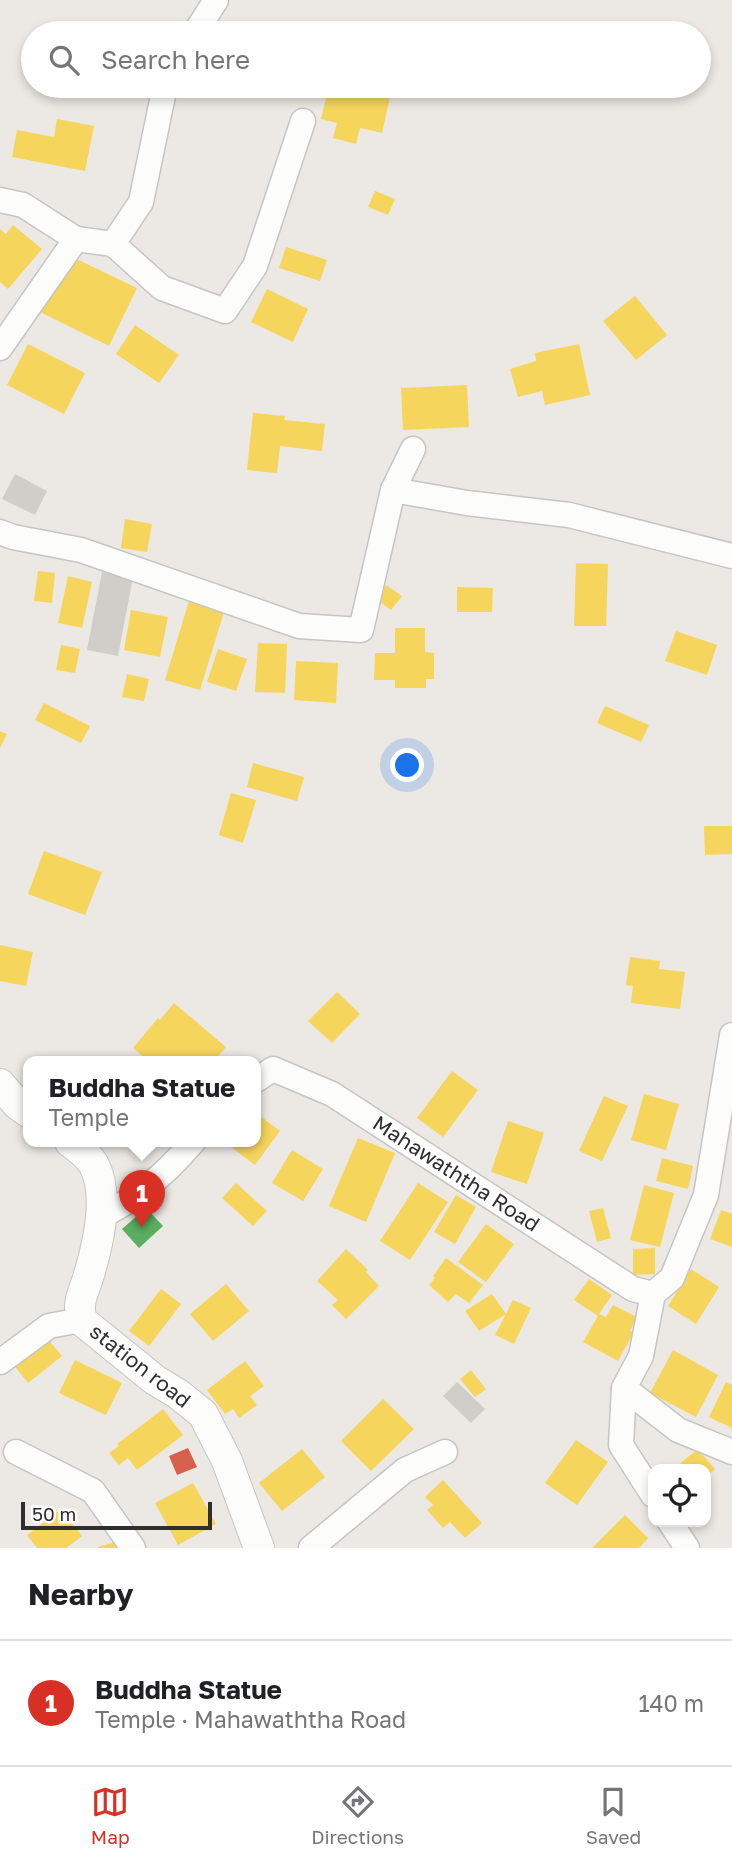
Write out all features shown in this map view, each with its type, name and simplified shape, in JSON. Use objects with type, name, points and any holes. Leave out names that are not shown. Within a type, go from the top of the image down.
[{"type":"street","points":[[203,21],[216,0]]},
{"type":"street","points":[[113,244],[141,202],[163,98]]},
{"type":"street","points":[[0,200],[23,205],[76,239],[113,244],[162,288],[225,311],[255,266],[303,121]]},
{"type":"street","points":[[0,348],[76,239]]},
{"type":"street","points":[[0,532],[81,550],[299,626],[361,630],[393,490],[413,449]]},
{"type":"street","points":[[393,490],[467,503],[569,515],[732,556]]},
{"type":"street","points":[[648,1487],[621,1445],[624,1388],[641,1356],[653,1294],[672,1278],[706,1195],[732,1035]]},
{"type":"street","name":"Mahawaththa Road","points":[[261,1077],[273,1069],[332,1094],[633,1289],[653,1294]]},
{"type":"street","points":[[0,1084],[23,1108]]},
{"type":"street","name":"station road","points":[[76,1147],[93,1162],[102,1188],[102,1216],[89,1275],[79,1304],[81,1320],[155,1380],[203,1414],[227,1461],[259,1548]]},
{"type":"street","points":[[102,1216],[120,1207],[189,1147]]},
{"type":"street","points":[[0,1362],[49,1326],[81,1320]]},
{"type":"street","points":[[624,1388],[678,1430],[732,1452]]},
{"type":"street","points":[[16,1452],[93,1491],[133,1548]]},
{"type":"street","points":[[311,1548],[405,1470],[445,1452]]},
{"type":"street","points":[[673,1527],[687,1548]]},
{"type":"building: Homes","points":[[326,98],[390,98],[382,133],[360,128],[356,144],[333,138],[337,123],[321,119]]},
{"type":"building: Homes","points":[[57,119],[94,126],[85,171],[12,157],[17,130],[54,137]]},
{"type":"building: Homes","points":[[375,191],[395,199],[388,215],[368,207]]},
{"type":"building: Homes","points":[[13,225],[42,249],[8,289],[0,282],[0,229],[6,234]]},
{"type":"building: Homes","points":[[286,247],[327,260],[320,281],[279,268]]},
{"type":"building: Homes","points":[[68,255],[137,288],[109,346],[40,312]]},
{"type":"building: Homes","points":[[267,289],[308,309],[293,342],[251,322]]},
{"type":"building: Homes","points":[[635,296],[667,335],[636,360],[603,321]]},
{"type":"building: Homes","points":[[135,325],[179,355],[159,383],[116,354]]},
{"type":"building: Homes","points":[[28,344],[85,373],[64,414],[7,385]]},
{"type":"building: Homes","points":[[579,344],[590,395],[545,405],[542,391],[518,397],[510,369],[536,361],[535,353]]},
{"type":"building: Homes","points":[[467,385],[469,427],[403,430],[401,388]]},
{"type":"building: Homes","points":[[253,413],[285,416],[284,420],[325,424],[322,451],[280,446],[277,473],[247,470]]},
{"type":"building: Homes","points":[[125,519],[152,524],[147,552],[121,548]]},
{"type":"building: Homes","points":[[576,563],[608,564],[606,626],[574,626]]},
{"type":"building: Homes","points":[[38,571],[55,573],[52,603],[34,601]]},
{"type":"building: Homes","points":[[68,576],[92,582],[82,628],[58,623]]},
{"type":"building: Homes","points":[[386,585],[402,596],[391,610],[376,599]]},
{"type":"building: Homes","points":[[457,587],[493,588],[492,612],[457,612]]},
{"type":"building: Homes","points":[[189,601],[224,612],[200,690],[165,680]]},
{"type":"building: Homes","points":[[131,610],[168,617],[160,657],[124,650]]},
{"type":"building: Homes","points":[[395,628],[425,628],[425,652],[434,653],[434,679],[426,679],[426,688],[395,688],[395,680],[374,680],[375,653],[395,653]]},
{"type":"building: Homes","points":[[676,631],[717,645],[707,675],[665,661]]},
{"type":"building: Homes","points":[[258,643],[287,644],[285,693],[255,692]]},
{"type":"building: Homes","points":[[61,645],[80,649],[75,673],[56,670]]},
{"type":"building: Homes","points":[[218,649],[247,659],[236,691],[207,682]]},
{"type":"building: Homes","points":[[296,661],[338,663],[336,703],[294,700]]},
{"type":"building: Homes","points":[[127,674],[149,679],[144,701],[122,697]]},
{"type":"building: Homes","points":[[44,703],[90,726],[81,743],[35,720]]},
{"type":"building: Homes","points":[[605,706],[649,725],[641,742],[597,723]]},
{"type":"building: Homes","points":[[0,731],[7,734],[0,748]]},
{"type":"building: Homes","points":[[253,763],[304,777],[297,801],[247,787]]},
{"type":"building: Homes","points":[[231,793],[256,800],[243,843],[219,835]]},
{"type":"building: Homes","points":[[704,826],[732,826],[732,854],[705,855]]},
{"type":"building: Homes","points":[[44,851],[102,872],[85,915],[28,894]]},
{"type":"building: Homes","points":[[0,945],[33,952],[26,986],[0,981]]},
{"type":"building: Homes","points":[[630,957],[660,961],[659,969],[685,972],[680,1009],[631,1003],[633,986],[626,985]]},
{"type":"building: Homes","points":[[337,992],[360,1014],[332,1043],[308,1021]]},
{"type":"building: Homes","points":[[174,1003],[226,1047],[218,1056],[143,1056],[133,1048],[158,1018],[160,1020]]},
{"type":"building: Homes","points":[[452,1071],[478,1090],[443,1137],[417,1118]]},
{"type":"building: Homes","points":[[644,1094],[679,1104],[666,1150],[631,1140]]},
{"type":"building: Homes","points":[[604,1096],[628,1106],[602,1161],[579,1151]]},
{"type":"building: Homes","points":[[261,1117],[280,1131],[255,1165],[231,1147],[261,1147]]},
{"type":"building: Homes","points":[[508,1121],[544,1133],[527,1184],[491,1172]]},
{"type":"building: Homes","points":[[358,1138],[395,1153],[366,1222],[329,1206]]},
{"type":"building: Homes","points":[[292,1150],[323,1169],[303,1201],[272,1183]]},
{"type":"building: Homes","points":[[662,1158],[693,1166],[688,1189],[656,1181]]},
{"type":"building: Homes","points":[[236,1183],[267,1211],[253,1226],[222,1198]]},
{"type":"building: Homes","points":[[418,1183],[448,1202],[410,1260],[380,1241]]},
{"type":"building: Homes","points":[[644,1185],[674,1193],[660,1247],[630,1240]]},
{"type":"building: Homes","points":[[456,1195],[476,1207],[455,1244],[434,1232]]},
{"type":"building: Homes","points":[[603,1208],[611,1238],[597,1242],[589,1211]]},
{"type":"building: Homes","points":[[721,1210],[732,1214],[732,1247],[710,1239]]},
{"type":"building: Homes","points":[[486,1224],[514,1244],[486,1282],[458,1262]]},
{"type":"building: Homes","points":[[655,1248],[655,1274],[633,1275],[633,1249]]},
{"type":"building: Homes","points":[[346,1249],[368,1270],[366,1272],[379,1286],[346,1319],[332,1305],[338,1300],[317,1281]]},
{"type":"building: Homes","points":[[446,1258],[483,1285],[469,1303],[456,1294],[448,1302],[429,1285]]},
{"type":"building: Homes","points":[[691,1269],[719,1287],[696,1324],[668,1306]]},
{"type":"building: Homes","points":[[589,1279],[612,1295],[599,1314],[606,1317],[613,1305],[637,1317],[630,1331],[634,1332],[618,1361],[583,1342],[598,1316],[574,1300]]},
{"type":"building: Homes","points":[[226,1284],[249,1311],[213,1341],[190,1314]]},
{"type":"building: Homes","points":[[161,1289],[181,1304],[149,1346],[129,1331]]},
{"type":"building: Homes","points":[[492,1294],[506,1314],[479,1331],[465,1311]]},
{"type":"building: Homes","points":[[513,1300],[531,1308],[514,1344],[495,1335]]},
{"type":"building: Homes","points":[[46,1337],[62,1356],[28,1383],[13,1364]]},
{"type":"building: Homes","points":[[673,1350],[718,1375],[696,1417],[650,1393]]},
{"type":"building: Homes","points":[[75,1360],[122,1383],[106,1415],[59,1393]]},
{"type":"building: Homes","points":[[245,1361],[264,1386],[250,1396],[257,1405],[239,1418],[233,1409],[225,1414],[207,1390]]},
{"type":"building: Homes","points":[[471,1370],[486,1389],[475,1397],[460,1379]]},
{"type":"building: Homes","points":[[726,1382],[732,1385],[732,1428],[709,1417]]},
{"type":"building: Homes","points":[[383,1399],[414,1429],[371,1471],[341,1441]]},
{"type":"building: Homes","points":[[163,1409],[183,1435],[137,1470],[128,1458],[119,1465],[109,1453]]},
{"type":"building: Homes","points":[[576,1440],[608,1462],[577,1505],[545,1483]]},
{"type":"building: Homes","points":[[302,1449],[325,1477],[282,1511],[259,1483]]},
{"type":"building: Homes","points":[[698,1449],[711,1464],[679,1464]]},
{"type":"building: Homes","points":[[443,1480],[482,1523],[465,1538],[450,1522],[443,1528],[427,1510],[433,1505],[425,1497]]},
{"type":"building: Homes","points":[[193,1483],[216,1524],[178,1545],[155,1503]]},
{"type":"building: Homes","points":[[61,1509],[82,1536],[66,1548],[37,1548],[27,1535]]},
{"type":"building: Homes","points":[[625,1515],[648,1538],[639,1548],[592,1548]]},
{"type":"building: Homes","points":[[122,1540],[124,1548],[98,1548],[98,1547]]},
{"type":"building: Shops","points":[[188,1448],[197,1467],[177,1475],[169,1456]]},
{"type":"building: Public","points":[[146,1208],[163,1226],[139,1248],[122,1229]]},
{"type":"building: Other","points":[[15,474],[47,491],[35,515],[2,499]]},
{"type":"building: Other","points":[[102,572],[133,577],[118,656],[87,650]]},
{"type":"building: Other","points":[[457,1382],[485,1409],[471,1423],[443,1396]]},
{"type":"place","name":"Buddha Statue","points":[[142,1228]]}]
